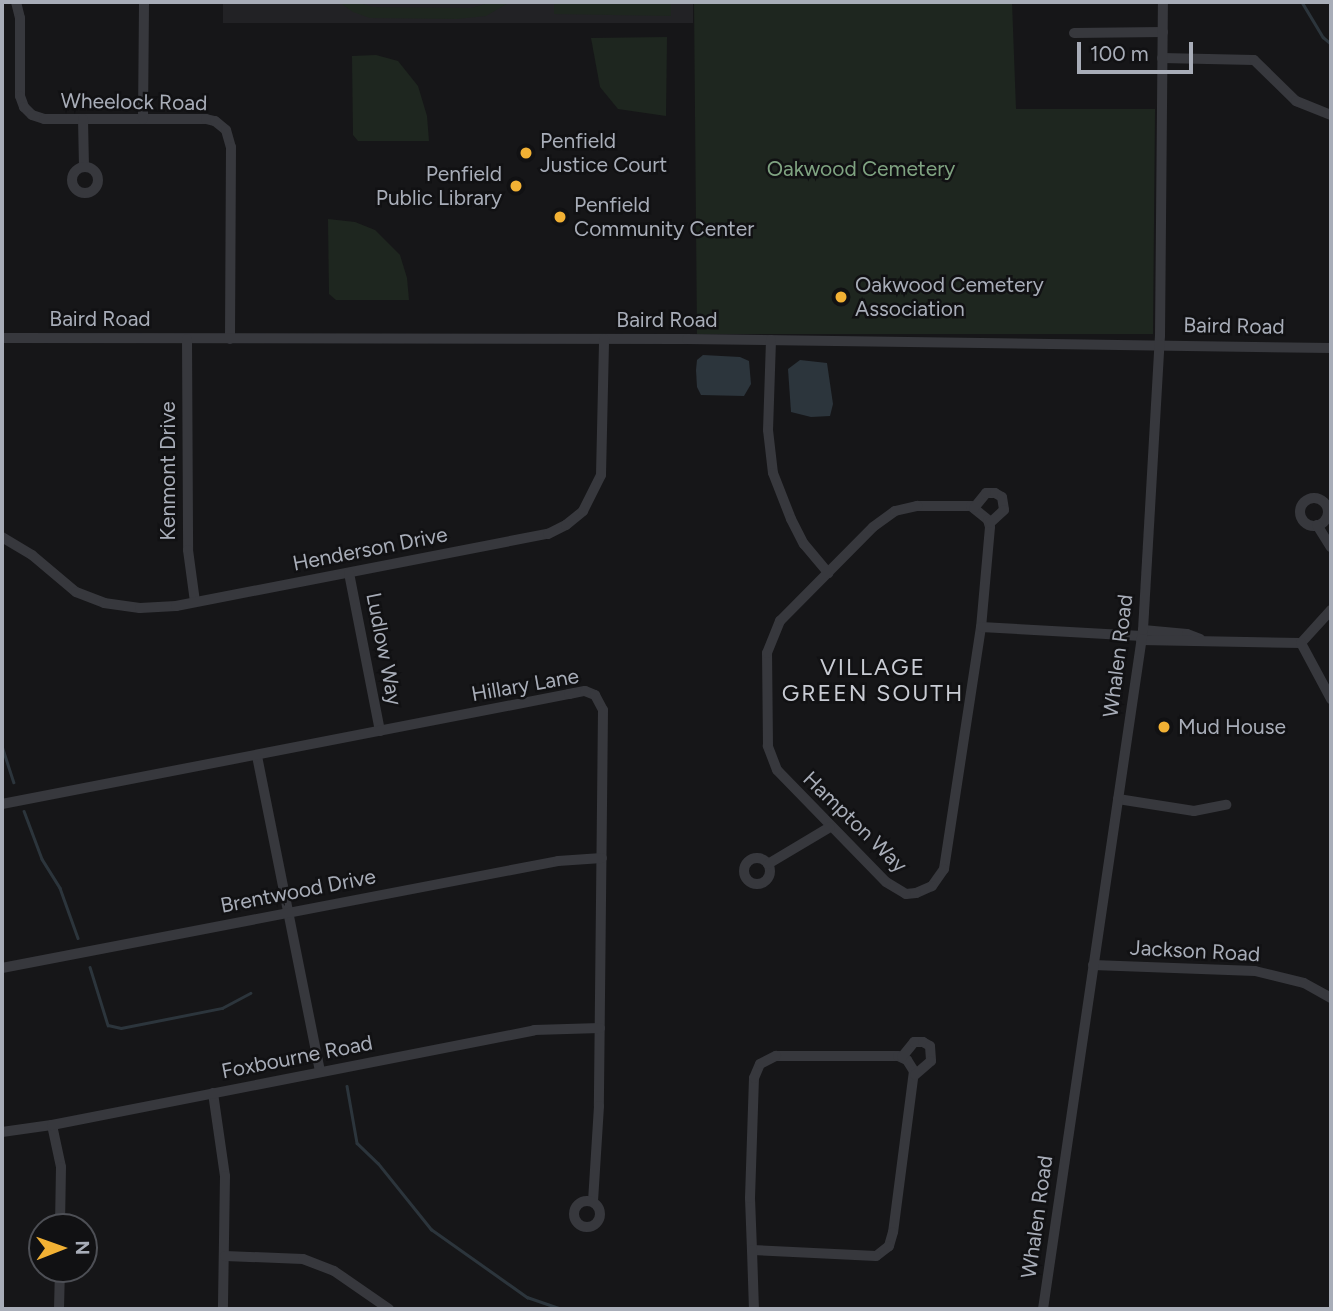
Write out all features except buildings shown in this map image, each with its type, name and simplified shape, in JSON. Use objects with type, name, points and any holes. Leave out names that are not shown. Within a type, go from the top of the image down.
[{"type":"street","name":"Wheelock Road","points":[[16,2],[20,19],[20,96],[24,107],[38,118],[206,119],[226,130],[231,147],[230,339]]},
{"type":"street","points":[[143,119],[144,2]]},
{"type":"street","name":"Whalen Road","points":[[1043,1309],[1142,635],[1160,344],[1163,2]]},
{"type":"street","points":[[1074,33],[1163,32]]},
{"type":"street","points":[[1162,58],[1254,60],[1289,96],[1307,107],[1331,115]]},
{"type":"street","points":[[83,119],[84,167]]},
{"type":"street","name":"Baird Road","points":[[2,338],[771,340],[1331,348]]},
{"type":"street","name":"Kenmont Drive","points":[[187,339],[188,558],[195,602]]},
{"type":"street","name":"Henderson Drive","points":[[2,537],[21,547],[63,583],[90,599],[140,608],[195,602],[540,536],[574,519],[590,501],[601,475],[604,339]]},
{"type":"street","points":[[771,340],[768,430],[773,473],[795,527],[828,573]]},
{"type":"street","name":"Hampton Way","points":[[986,493],[995,493],[1002,497],[1004,510],[990,523],[981,626],[947,857],[939,879],[916,893],[898,891],[830,827],[784,780],[768,746],[767,653],[771,636],[780,621],[828,573],[873,527],[895,511],[917,506],[974,508],[986,493]]},
{"type":"street","points":[[974,508],[990,523]]},
{"type":"street","points":[[1317,525],[1331,547]]},
{"type":"street","name":"Ludlow Way","points":[[349,573],[380,731]]},
{"type":"street","points":[[981,626],[1142,635],[1187,634],[1200,639],[1301,643],[1331,610]]},
{"type":"street","points":[[1301,643],[1331,699]]},
{"type":"street","name":"Hillary Lane","points":[[2,804],[585,691],[596,695],[603,710],[600,1028],[593,1202]]},
{"type":"street","points":[[257,756],[320,1072]]},
{"type":"street","points":[[1118,799],[1194,811],[1226,805]]},
{"type":"street","points":[[768,864],[830,827]]},
{"type":"street","name":"Brentwood Drive","points":[[2,968],[558,861],[602,858]]},
{"type":"street","name":"Jackson Road","points":[[1093,965],[1255,971],[1304,984],[1331,998]]},
{"type":"street","name":"Foxbourne Road","points":[[2,1132],[52,1125],[534,1030],[600,1028]]},
{"type":"street","points":[[902,1057],[914,1042],[923,1041],[930,1046],[933,1053],[931,1061],[915,1075]]},
{"type":"street","points":[[752,1250],[869,1256],[883,1252],[893,1232],[915,1075],[907,1060],[902,1057],[776,1056],[757,1067],[753,1105],[752,1250],[754,1309]]},
{"type":"street","points":[[213,1093],[225,1176],[223,1309]]},
{"type":"street","points":[[52,1125],[61,1167],[60,1213]]},
{"type":"street","points":[[225,1256],[303,1259],[334,1271],[389,1309]]},
{"type":"street","points":[[59,1309],[60,1283]]},
{"type":"shaded area","points":[[223,2],[693,2],[693,23],[223,23]]},
{"type":"shaded area","points":[[703,355],[740,357],[749,361],[751,384],[744,396],[701,395],[697,387],[696,370],[697,360]]},
{"type":"shaded area","points":[[800,360],[827,363],[833,404],[830,416],[811,417],[791,412],[788,369]]},
{"type":"green space","points":[[339,2],[357,2],[373,7],[471,8],[492,2],[510,2],[486,16],[457,19],[370,18],[353,12]]},
{"type":"green space","points":[[554,2],[671,2],[671,16],[554,14]]},
{"type":"green space","name":"Oakwood Cemetery","points":[[694,2],[1012,2],[1016,109],[1155,109],[1153,334],[697,334]]},
{"type":"green space","points":[[667,37],[666,116],[618,109],[600,87],[591,38]]},
{"type":"green space","points":[[376,55],[398,61],[418,86],[427,116],[429,141],[358,141],[353,135],[352,56]]},
{"type":"green space","points":[[328,219],[355,222],[375,230],[400,255],[407,278],[409,300],[336,300],[329,294]]},
{"type":"waterway","points":[[1302,2],[1323,37],[1331,44]]},
{"type":"waterway","points":[[2,746],[14,782]]},
{"type":"waterway","points":[[24,811],[42,859],[60,888],[78,938]]},
{"type":"waterway","points":[[90,967],[108,1025],[121,1028],[222,1008],[250,993]]},
{"type":"waterway","points":[[347,1086],[357,1143],[378,1163],[431,1229],[527,1297],[562,1309]]},
{"type":"place","name":"Penfield Justice Court","points":[[526,153]]},
{"type":"place","name":"Penfield Public Library","points":[[516,186]]},
{"type":"place","name":"Penfield Community Center","points":[[560,217]]},
{"type":"place","name":"Oakwood Cemetery Association","points":[[841,297]]},
{"type":"place","name":"Mud House","points":[[1164,727]]},
{"type":"district","name":"VILLAGE GREEN SOUTH","points":[[873,680]]}]
